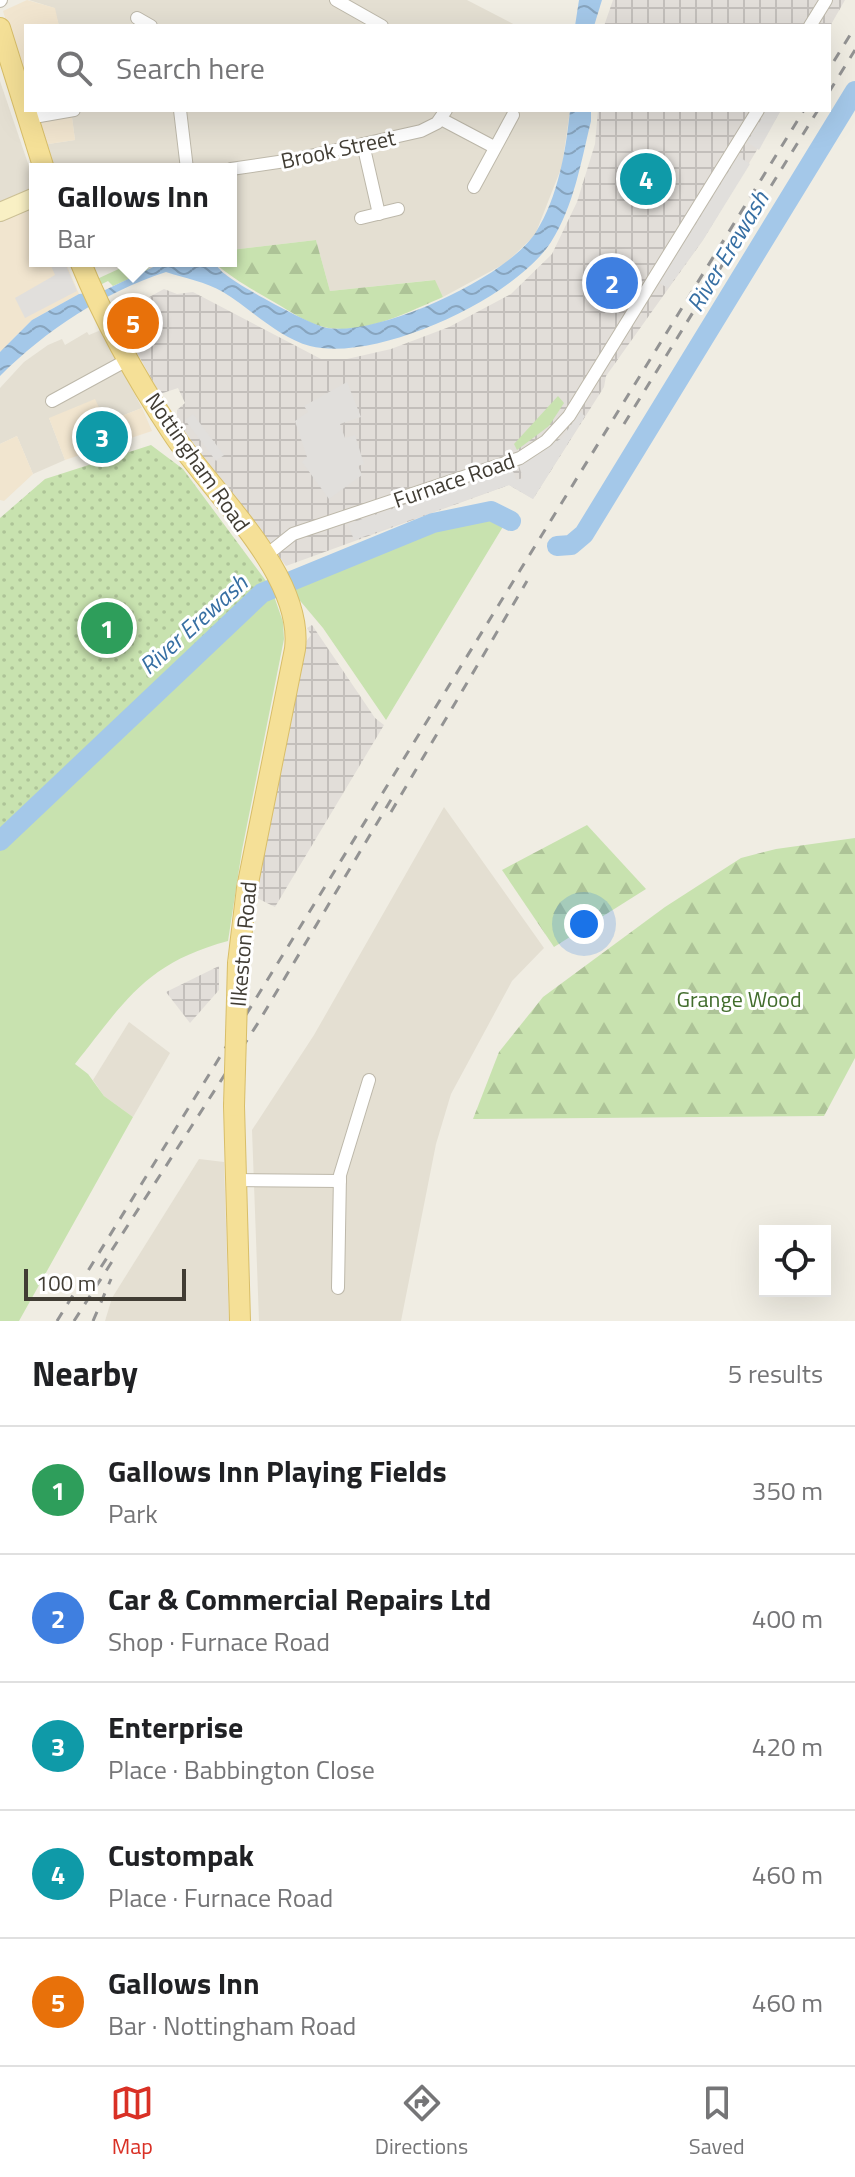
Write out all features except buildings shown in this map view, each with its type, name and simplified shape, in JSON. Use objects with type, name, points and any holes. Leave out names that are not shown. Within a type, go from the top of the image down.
[{"type":"main road","points":[[0,28],[24,105]]},
{"type":"main road","points":[[26,112],[42,163]]},
{"type":"main road","name":"Nottingham Road","points":[[82,267],[129,359],[175,437],[281,584]]},
{"type":"main road","name":"Ilkeston Road","points":[[240,1321],[234,1180],[238,963],[247,888],[295,649],[296,621],[281,584]]},
{"type":"street","points":[[336,0],[378,24]]},
{"type":"street","points":[[811,24],[826,0]]},
{"type":"street","points":[[28,118],[62,112]]},
{"type":"street","points":[[180,112],[186,163]]},
{"type":"street","name":"Furnace Road","points":[[264,557],[293,534],[509,462],[546,441],[576,405],[757,112]]},
{"type":"street","points":[[443,114],[494,147]]},
{"type":"street","name":"Brook Street","points":[[237,168],[421,131],[443,114]]},
{"type":"street","points":[[481,182],[494,147],[512,125]]},
{"type":"street","points":[[363,144],[379,214]]},
{"type":"street","points":[[0,212],[29,200]]},
{"type":"street","points":[[361,218],[398,209]]},
{"type":"street","points":[[56,395],[129,359]]},
{"type":"street","points":[[339,1288],[340,1181],[369,1080]]},
{"type":"street","points":[[234,1180],[340,1181]]},
{"type":"shaded area","points":[[27,0],[55,8],[59,24],[24,24],[24,79],[3,11]]},
{"type":"shaded area","points":[[29,0],[467,0],[513,24],[58,24],[54,8]]},
{"type":"shaded area","points":[[613,0],[845,0],[831,24],[605,24]]},
{"type":"shaded area","points":[[0,81],[29,166],[29,211],[0,223]]},
{"type":"shaded area","points":[[34,112],[71,112],[75,140],[42,145]]},
{"type":"shaded area","points":[[71,112],[570,112],[562,166],[535,235],[506,263],[443,297],[434,280],[330,291],[316,240],[237,249],[237,163],[49,163],[42,145],[75,140]]},
{"type":"shaded area","points":[[598,112],[780,112],[703,240],[606,376],[604,387],[533,499],[509,485],[286,566],[177,422],[177,410],[185,403],[178,388],[160,394],[136,351],[160,338],[140,302],[164,289],[177,294],[193,292],[321,359],[347,359],[391,349],[449,327],[511,294],[552,254],[577,202],[595,144]]},
{"type":"shaded area","points":[[766,112],[780,112],[759,150],[747,142]]},
{"type":"shaded area","points":[[738,156],[750,164],[703,240],[668,288],[659,283]]},
{"type":"shaded area","points":[[29,211],[29,267],[68,267],[79,294],[32,320],[0,352],[0,223]]},
{"type":"shaded area","points":[[52,267],[67,267],[77,291],[25,318],[15,298],[55,275]]},
{"type":"shaded area","points":[[101,330],[142,408],[106,422],[49,418],[65,460],[33,474],[17,436],[0,444],[0,388],[24,362],[48,345],[62,339],[65,345],[87,332],[89,335]]},
{"type":"shaded area","points":[[347,382],[361,417],[340,424],[345,438],[355,435],[364,464],[358,466],[362,475],[329,499],[302,462],[307,457],[295,421],[308,412],[304,406]]},
{"type":"shaded area","points":[[95,399],[106,422],[142,408],[152,431],[65,460],[49,418]]},
{"type":"shaded area","points":[[580,412],[585,416],[533,499],[509,485],[354,540],[348,524],[512,468],[516,480],[523,478],[519,466],[562,438]]},
{"type":"shaded area","points":[[193,414],[224,455],[216,461],[185,420]]},
{"type":"shaded area","points":[[17,436],[33,474],[4,501],[0,500],[0,444]]},
{"type":"shaded area","points":[[312,625],[375,718],[384,725],[275,907],[253,896],[301,648],[311,635],[307,628]]},
{"type":"shaded area","points":[[444,807],[544,948],[512,981],[451,1094],[436,1144],[401,1321],[259,1321],[252,1130],[314,1035]]},
{"type":"shaded area","points":[[219,966],[219,990],[190,1023],[166,992]]},
{"type":"shaded area","points":[[129,1022],[170,1053],[133,1117],[104,1096],[93,1080]]},
{"type":"shaded area","points":[[199,1159],[224,1162],[229,1321],[105,1321],[112,1298]]},
{"type":"green space","points":[[316,240],[330,291],[435,280],[443,297],[370,325],[339,329],[324,327],[304,320],[220,267],[237,267],[237,249]]},
{"type":"green space","points":[[123,267],[149,267],[147,271],[113,286],[108,281],[100,285],[97,279]]},
{"type":"green space","points":[[558,396],[564,403],[549,426],[517,450],[514,444]]},
{"type":"green space","points":[[151,445],[183,469],[266,581],[247,594],[195,650],[0,834],[0,518],[45,479]]},
{"type":"green space","points":[[483,516],[504,525],[386,720],[323,628],[291,590],[384,549]]},
{"type":"green space","points":[[274,596],[283,622],[284,639],[242,850],[228,941],[200,950],[157,973],[124,1003],[75,1064],[88,1074],[104,1096],[133,1117],[19,1321],[0,1321],[0,849],[252,609]]},
{"type":"green space","points":[[587,825],[646,889],[554,947],[502,870]]},
{"type":"green space","name":"Grange Wood","points":[[855,838],[855,1058],[824,1116],[473,1119],[499,1052],[543,997],[665,907],[741,858],[776,849]]},
{"type":"water","points":[[579,0],[602,0],[595,24],[575,24]]},
{"type":"water","points":[[570,112],[591,112],[571,199],[551,242],[533,263],[508,284],[442,321],[371,345],[338,349],[310,346],[276,329],[216,289],[166,272],[120,290],[77,314],[37,343],[0,376],[0,352],[32,320],[79,294],[103,291],[153,267],[218,267],[259,296],[327,328],[378,323],[441,300],[499,267],[536,232],[550,204],[566,141]]},
{"type":"waterway","name":"River Erewash","points":[[557,546],[571,545],[584,534],[855,91]]},
{"type":"waterway","name":"River Erewash","points":[[0,841],[262,593],[433,523],[491,511],[511,521]]},
{"type":"railway","points":[[834,61],[855,27]]},
{"type":"railway","points":[[831,89],[855,50]]},
{"type":"railway","points":[[57,1321],[803,112]]},
{"type":"railway","points":[[624,424],[817,112]]},
{"type":"railway","points":[[391,812],[527,581]]},
{"type":"railway","points":[[101,1267],[258,1023],[392,798]]},
{"type":"railway","points":[[74,1321],[113,1260]]},
{"type":"railway","points":[[93,1321],[111,1279]]},
{"type":"place","name":"Custompak","points":[[646,179]]},
{"type":"place","name":"Car & Commercial Repairs Ltd","points":[[612,283]]},
{"type":"place","name":"Gallows Inn","points":[[133,323]]},
{"type":"place","name":"Enterprise","points":[[102,437]]},
{"type":"place","name":"Gallows Inn Playing Fields","points":[[107,628]]}]
